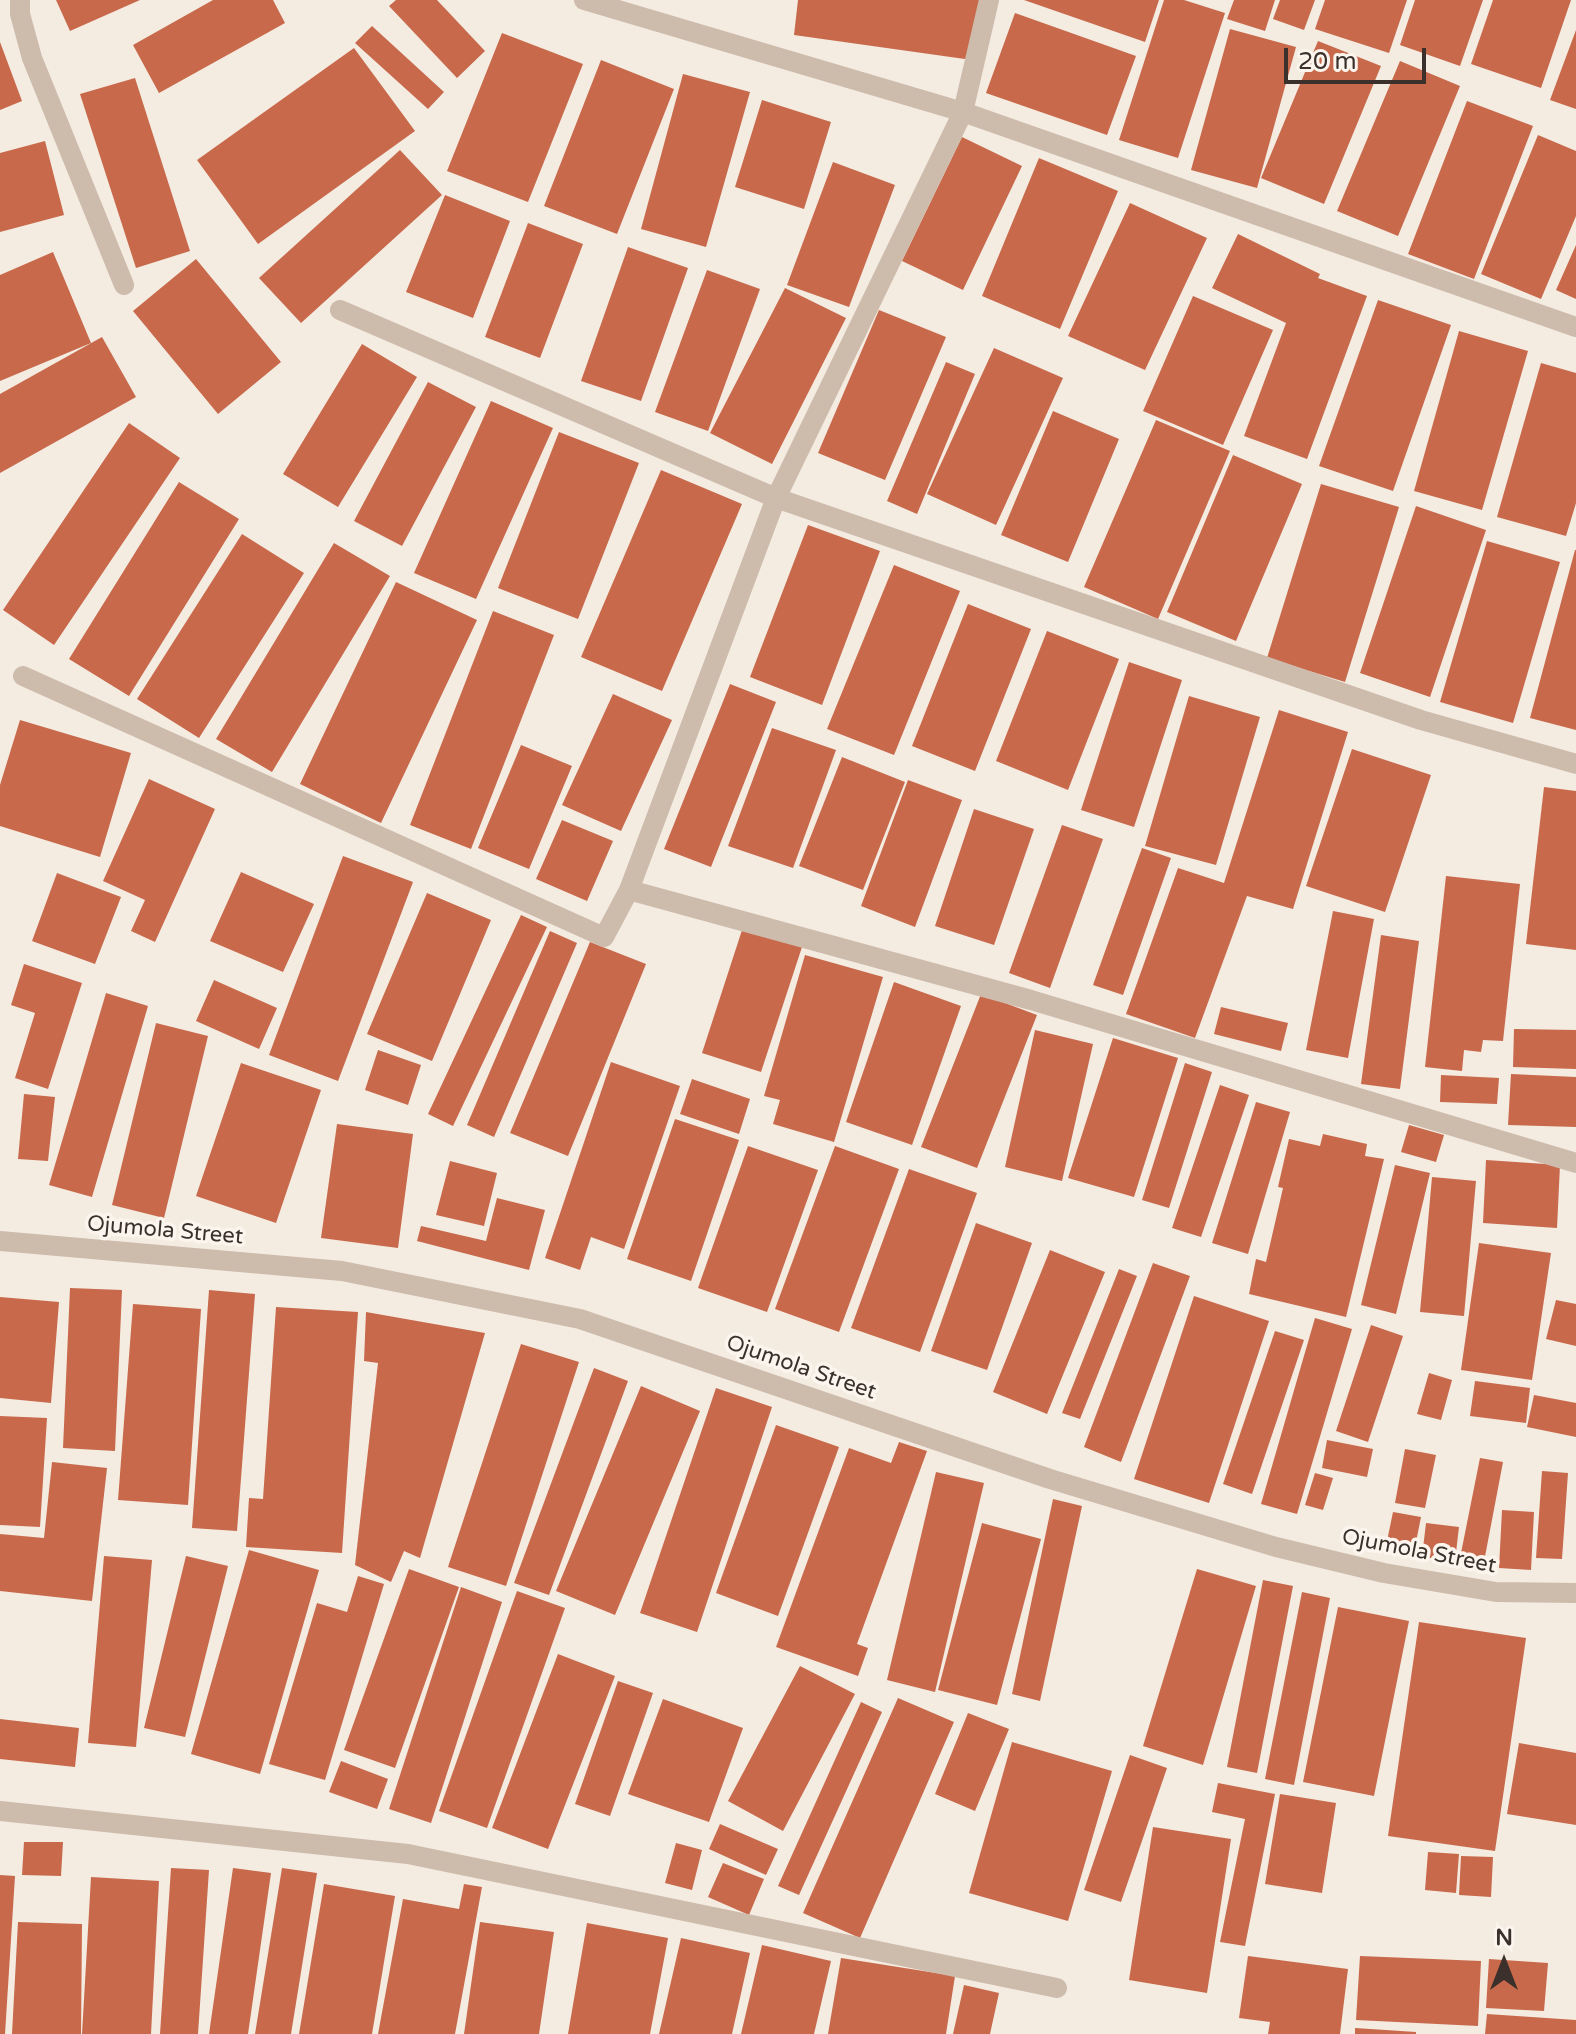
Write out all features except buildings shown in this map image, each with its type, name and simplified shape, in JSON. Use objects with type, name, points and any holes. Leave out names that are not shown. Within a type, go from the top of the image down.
[{"type":"street","points":[[20,0],[20,14],[32,58],[124,285]]},
{"type":"street","points":[[584,0],[963,112],[1576,327]]},
{"type":"street","points":[[23,676],[604,937],[629,890],[776,498],[963,112],[989,0]]},
{"type":"street","points":[[340,310],[776,498],[1421,720],[1576,764]]},
{"type":"street","points":[[629,890],[1031,1000],[1576,1163]]},
{"type":"street","name":"Ojumola Street","points":[[0,1241],[342,1271],[580,1319],[1050,1479],[1276,1547],[1384,1573],[1496,1592],[1576,1593]]},
{"type":"street","points":[[0,1811],[408,1854],[1057,1988]]}]
